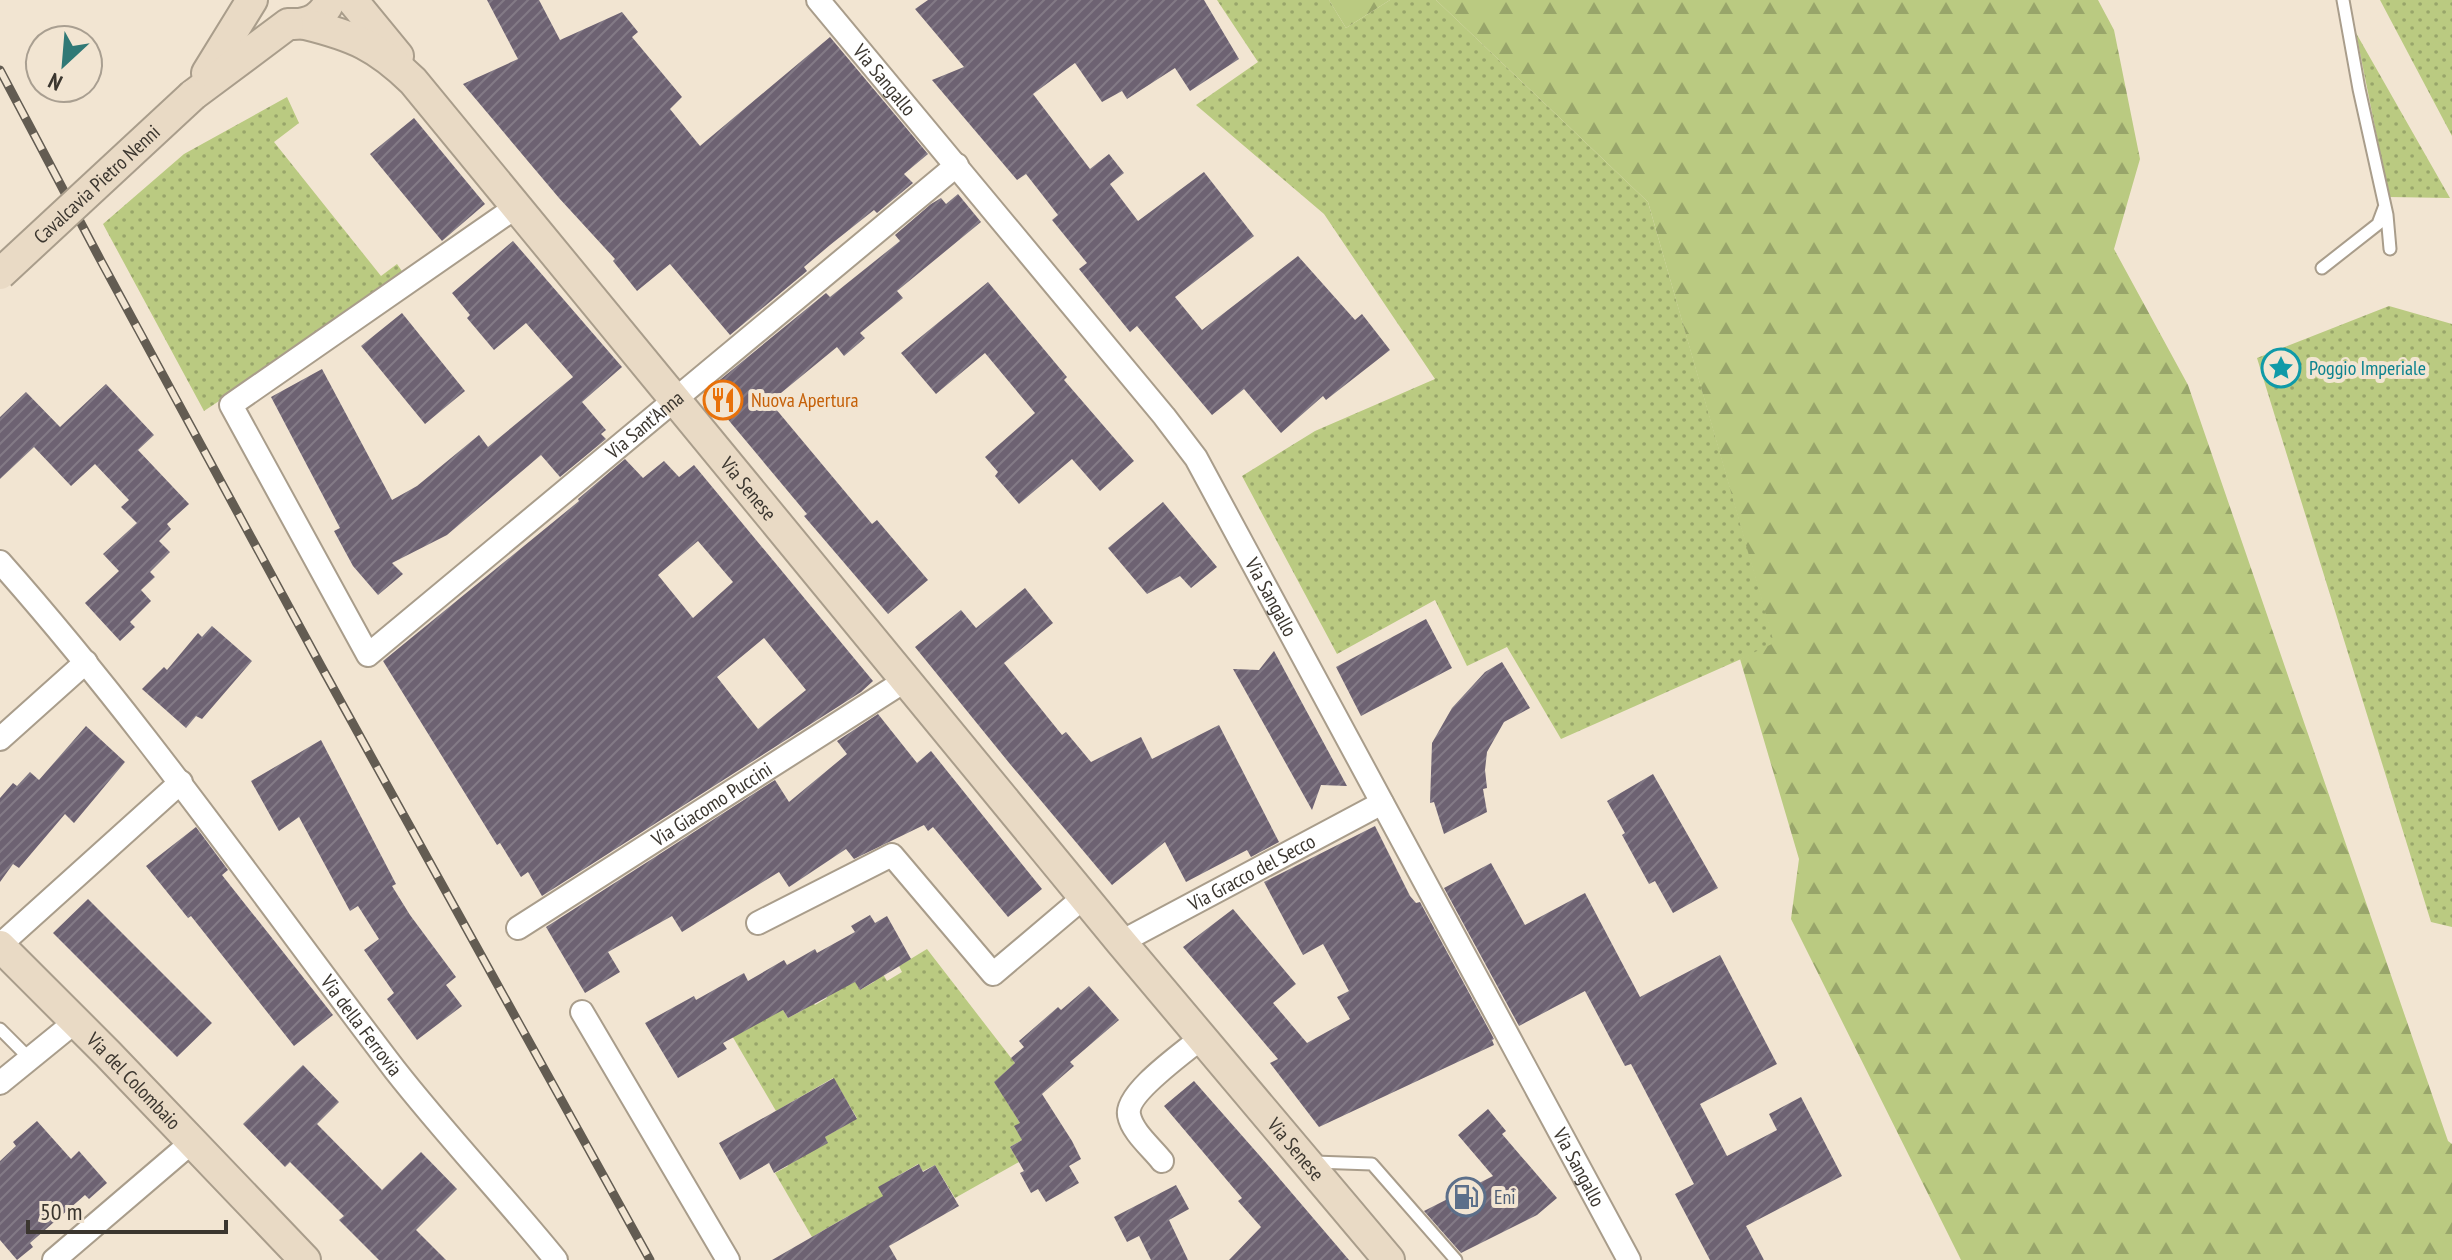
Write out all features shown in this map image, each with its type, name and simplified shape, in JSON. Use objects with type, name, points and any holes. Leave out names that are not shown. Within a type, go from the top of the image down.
[{"type":"main road","name":"Cavalcavia Pietro Nenni","points":[[193,95],[252,0]]},
{"type":"main road","points":[[262,0],[278,20],[296,24]]},
{"type":"main road","name":"Cavalcavia Pietro Nenni","points":[[0,274],[193,95],[296,24],[323,13],[330,0]]},
{"type":"main road","name":"Via Senese","points":[[352,0],[394,50],[413,81],[673,400],[1121,942],[1389,1260]]},
{"type":"main road","name":"Via Senese","points":[[296,24],[337,32],[361,41],[413,81]]},
{"type":"main road","name":"Via del Colombaio","points":[[0,946],[305,1260]]},
{"type":"street","name":"Via Sangallo","points":[[818,0],[1189,448],[1629,1260]]},
{"type":"street","name":"Via Sant'Anna","points":[[516,207],[231,405],[368,655],[957,165]]},
{"type":"street","name":"Via della Ferrovia","points":[[0,562],[86,662],[181,782],[400,1075],[556,1260]]},
{"type":"street","points":[[0,739],[86,662]]},
{"type":"street","name":"Via Giacomo Puccini","points":[[518,928],[906,680]]},
{"type":"street","points":[[0,946],[181,782]]},
{"type":"street","name":"Via Gracco del Secco","points":[[1121,942],[1382,803]]},
{"type":"street","points":[[758,923],[892,855],[993,974],[1084,897]]},
{"type":"street","points":[[582,1012],[728,1260]]},
{"type":"street","name":"Via del Colombaio","points":[[0,1083],[75,1022]]},
{"type":"street","points":[[1162,1161],[1132,1124],[1129,1106],[1134,1097],[1201,1038]]},
{"type":"street","name":"Via del Colombaio","points":[[54,1260],[192,1142]]},
{"type":"lane","points":[[2343,0],[2390,249]]},
{"type":"lane","points":[[2322,268],[2378,224],[2384,207]]},
{"type":"lane","points":[[0,1029],[30,1059]]},
{"type":"lane","points":[[1305,1162],[1372,1164],[1456,1260]]},
{"type":"green space","points":[[1217,0],[1329,0],[1346,28],[1390,0],[1436,0],[1648,202],[1775,644],[1561,739],[1507,647],[1467,666],[1435,600],[1337,654],[1242,476],[1315,431],[1435,379],[1324,214],[1196,105],[1258,62]]},
{"type":"green space","points":[[1329,0],[1390,0],[1346,28]]},
{"type":"green space","points":[[1436,0],[2098,0],[2114,30],[2140,159],[2114,249],[2188,385],[2448,1141],[2452,1144],[2452,1260],[1961,1260],[1791,919],[1799,859],[1740,659],[1774,643],[1648,202]]},
{"type":"green space","points":[[2380,0],[2452,0],[2452,136]]},
{"type":"green space","points":[[2356,33],[2450,198],[2389,197]]},
{"type":"green space","points":[[287,97],[299,123],[274,142],[381,276],[397,264],[406,277],[204,411],[103,224],[184,154]]},
{"type":"green space","points":[[2389,306],[2452,324],[2452,927],[2431,922],[2257,358]]},
{"type":"green space","points":[[927,949],[1015,1063],[995,1082],[1020,1123],[1022,1140],[1010,1147],[1019,1162],[955,1198],[935,1165],[923,1171],[918,1164],[879,1187],[886,1199],[812,1237],[775,1173],[788,1166],[785,1160],[827,1143],[825,1137],[857,1118],[833,1078],[776,1111],[731,1034],[737,1035],[781,1007],[788,1018],[803,1010],[810,997],[815,1005],[827,998],[826,994],[853,978],[860,990],[874,982],[880,969],[887,981],[902,972],[899,966]]},
{"type":"building","points":[[487,0],[539,0],[560,40],[622,12],[638,32],[632,37],[682,97],[670,109],[700,146],[830,37],[928,154],[904,174],[913,183],[877,213],[874,210],[830,245],[804,267],[807,271],[730,335],[670,264],[637,291],[613,261],[615,259],[463,84],[518,59]]},
{"type":"building","points":[[928,0],[1204,0],[1239,59],[1190,91],[1175,68],[1127,99],[1122,91],[1102,102],[1075,63],[1033,94],[1090,169],[1109,154],[1124,173],[1110,184],[1138,221],[1204,172],[1254,236],[1175,297],[1202,330],[1298,256],[1355,320],[1362,314],[1390,350],[1326,400],[1323,396],[1281,433],[1244,389],[1212,415],[1137,326],[1130,332],[1079,269],[1087,263],[1052,220],[1058,215],[1026,174],[1017,180],[932,80],[964,67],[915,9]]},
{"type":"building","points":[[414,118],[485,204],[442,241],[370,154]]},
{"type":"building","points":[[958,194],[981,222],[897,291],[903,298],[860,333],[865,338],[844,356],[837,347],[770,402],[872,524],[877,520],[928,580],[888,614],[804,516],[807,514],[705,392],[826,293],[830,297],[900,241],[895,235],[931,204],[941,198],[946,204]]},
{"type":"building","points":[[513,241],[622,367],[582,402],[606,430],[601,434],[606,439],[560,477],[541,455],[447,535],[392,563],[403,574],[378,595],[353,566],[334,531],[340,528],[271,397],[322,369],[392,500],[417,486],[479,435],[488,447],[573,377],[526,323],[494,350],[467,318],[470,315],[452,293]]},
{"type":"building","points":[[988,282],[1067,377],[1064,380],[1134,461],[1100,491],[1072,459],[1019,504],[995,476],[998,472],[985,457],[1035,413],[985,353],[936,394],[901,353]]},
{"type":"building","points":[[402,313],[465,391],[425,424],[361,346]]},
{"type":"building","points":[[106,384],[154,435],[138,450],[189,504],[167,524],[171,529],[159,541],[170,552],[150,572],[155,577],[141,590],[151,601],[130,622],[135,627],[120,641],[85,603],[119,571],[103,554],[137,523],[121,507],[129,500],[95,464],[71,486],[34,447],[0,479],[0,417],[26,392],[60,427]]},
{"type":"building","points":[[625,459],[643,478],[664,461],[679,477],[694,465],[873,681],[861,692],[542,896],[528,872],[521,877],[500,843],[497,845],[383,661]],"holes":[[[698,541],[733,582],[693,618],[658,575]],[[764,638],[806,690],[758,729],[717,677]]]},
{"type":"building","points":[[1163,502],[1217,567],[1191,588],[1180,576],[1147,594],[1108,548]]},
{"type":"building","points":[[1025,588],[1053,623],[1004,663],[1062,735],[1066,732],[1091,762],[1141,737],[1152,759],[1219,725],[1279,842],[1251,857],[1247,850],[1186,882],[1165,842],[1112,885],[915,647],[961,610],[976,628]]},
{"type":"building","points":[[1426,619],[1452,668],[1361,716],[1336,667]]},
{"type":"building","points":[[212,626],[252,661],[202,719],[196,716],[186,728],[142,689],[164,667],[167,670],[198,633],[202,637]]},
{"type":"building","points":[[1274,651],[1347,786],[1321,785],[1312,810],[1233,669],[1259,670]]},
{"type":"building","points":[[1502,662],[1530,708],[1504,722],[1487,752],[1487,788],[1483,789],[1487,812],[1444,834],[1434,802],[1430,803],[1432,743],[1452,708],[1485,672]]},
{"type":"building","points":[[878,714],[917,763],[931,751],[1042,889],[1008,917],[933,827],[928,831],[924,825],[854,859],[846,849],[789,887],[779,872],[682,932],[672,916],[608,952],[620,972],[585,993],[546,927],[775,780],[789,802],[847,754],[837,741]]},
{"type":"building","points":[[86,726],[125,762],[74,823],[65,814],[19,868],[13,864],[0,882],[0,798],[13,783],[17,786],[30,772],[39,780]]},
{"type":"building","points":[[321,740],[396,884],[392,886],[456,977],[446,985],[462,1006],[417,1040],[387,999],[394,993],[364,950],[379,939],[358,906],[350,911],[299,817],[279,831],[251,781]]},
{"type":"building","points":[[1653,774],[1718,888],[1673,913],[1655,881],[1649,884],[1607,801]]},
{"type":"building","points":[[1375,826],[1410,896],[1416,903],[1420,902],[1494,1039],[1494,1045],[1319,1127],[1270,1063],[1278,1059],[1183,947],[1233,909],[1296,984],[1273,1003],[1307,1043],[1350,1019],[1337,997],[1349,991],[1323,944],[1303,955],[1264,882]]},
{"type":"building","points":[[196,827],[228,870],[222,875],[333,1015],[294,1046],[191,916],[188,918],[146,866]]},
{"type":"building","points":[[1491,863],[1525,925],[1585,893],[1640,997],[1720,955],[1777,1064],[1700,1104],[1727,1156],[1777,1130],[1769,1114],[1801,1097],[1842,1176],[1746,1226],[1764,1260],[1710,1260],[1675,1194],[1694,1184],[1631,1064],[1625,1066],[1585,991],[1519,1026],[1444,888]]},
{"type":"building","points":[[88,899],[212,1023],[177,1057],[53,933]]},
{"type":"building","points":[[870,915],[875,923],[887,916],[911,959],[860,990],[855,982],[788,1018],[783,1010],[723,1043],[727,1049],[678,1078],[645,1023],[694,996],[696,1000],[744,973],[748,981],[784,960],[787,965],[815,949],[817,953],[855,932],[851,926]]},
{"type":"building","points":[[1089,986],[1119,1020],[1070,1062],[1074,1066],[1042,1094],[1081,1159],[1069,1166],[1079,1183],[1046,1202],[1038,1189],[1031,1193],[1020,1173],[1024,1171],[1010,1147],[1022,1140],[1014,1126],[1020,1123],[994,1082],[1015,1063],[1011,1058],[1024,1047],[1019,1041],[1058,1007],[1061,1010]]},
{"type":"building","points":[[303,1065],[339,1102],[317,1124],[382,1190],[421,1152],[457,1189],[416,1230],[446,1260],[379,1260],[339,1220],[344,1216],[290,1162],[285,1167],[243,1124]]},
{"type":"building","points":[[834,1078],[857,1119],[825,1137],[828,1143],[774,1173],[769,1163],[740,1180],[719,1143]]},
{"type":"building","points":[[1194,1081],[1349,1260],[1229,1260],[1261,1227],[1238,1201],[1242,1198],[1164,1106]]},
{"type":"building","points":[[1488,1109],[1506,1131],[1502,1134],[1557,1198],[1537,1215],[1461,1253],[1424,1211],[1493,1176],[1458,1135]]},
{"type":"building","points":[[37,1121],[71,1159],[79,1151],[107,1183],[89,1199],[85,1195],[30,1243],[33,1247],[17,1260],[0,1240],[0,1161],[16,1146],[13,1142]]},
{"type":"building","points":[[919,1164],[923,1172],[935,1165],[959,1206],[889,1246],[897,1260],[772,1260],[883,1196],[878,1187]]},
{"type":"building","points":[[1176,1185],[1189,1209],[1169,1220],[1188,1260],[1151,1260],[1139,1236],[1127,1242],[1114,1217]]},
{"type":"railway","points":[[0,70],[321,666],[650,1260]]},
{"type":"place","name":"Poggio Imperiale","points":[[2281,368]]},
{"type":"place","name":"Nuova Apertura","points":[[723,400]]},
{"type":"place","name":"Eni","points":[[1466,1197]]}]
